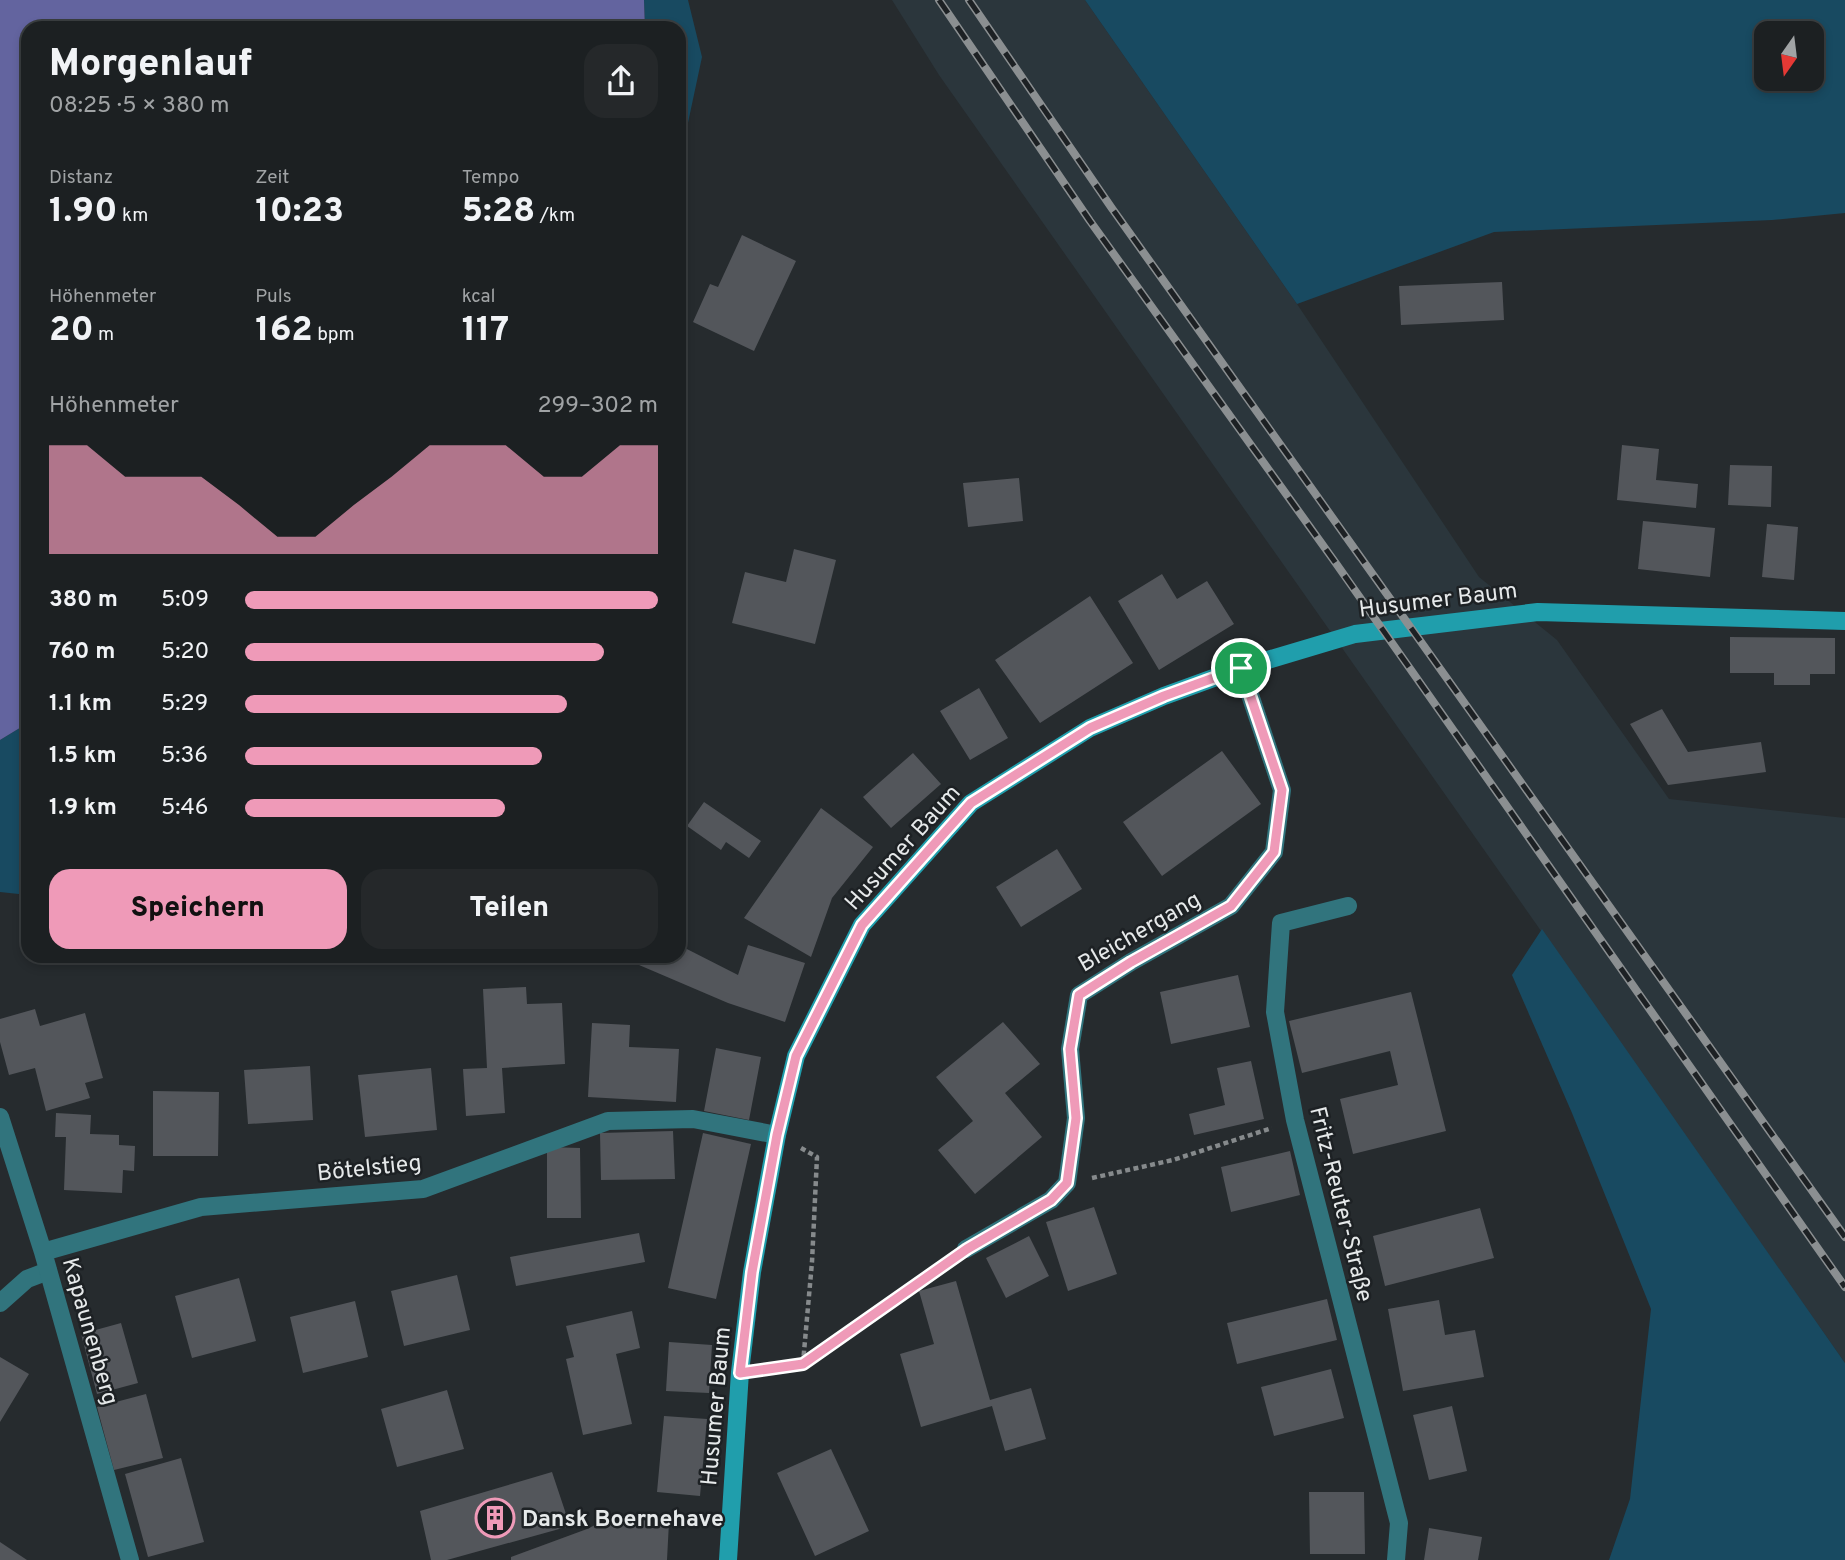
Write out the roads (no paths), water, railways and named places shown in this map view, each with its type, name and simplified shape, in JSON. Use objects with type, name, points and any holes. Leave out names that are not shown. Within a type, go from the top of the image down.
[{"type":"street","name":"Husumer Baum","points":[[728,1560],[740,1373],[752,1272],[777,1135],[796,1056],[862,925],[971,803],[1090,728],[1164,696],[1241,668],[1355,634],[1538,612],[1845,621]]},
{"type":"street","name":"Bleichergang","points":[[967,1249],[1051,1200],[1067,1183],[1076,1118],[1070,1049],[1079,995],[1131,962],[1231,906],[1274,852],[1282,790],[1241,668]]},
{"type":"street","name":"Fritz-Reuter-Straße","points":[[1348,906],[1282,923],[1275,1012],[1295,1120],[1399,1523],[1396,1560]]},
{"type":"street","name":"Kapaunenberg","points":[[0,1117],[43,1252],[130,1560]]},
{"type":"street","name":"Bötelstieg","points":[[43,1252],[201,1207],[423,1188],[608,1121],[693,1119],[777,1135]]},
{"type":"street","points":[[0,1303],[27,1279],[48,1271]]},
{"type":"water","points":[[0,0],[644,0],[645,21],[21,21],[21,727],[0,740]]},
{"type":"railway","points":[[939,0],[1090,221],[1335,562],[1845,1287]]},
{"type":"railway","points":[[969,0],[1111,207],[1845,1237]]},
{"type":"place","name":"Dansk Boernehave","points":[[495,1518]]}]
